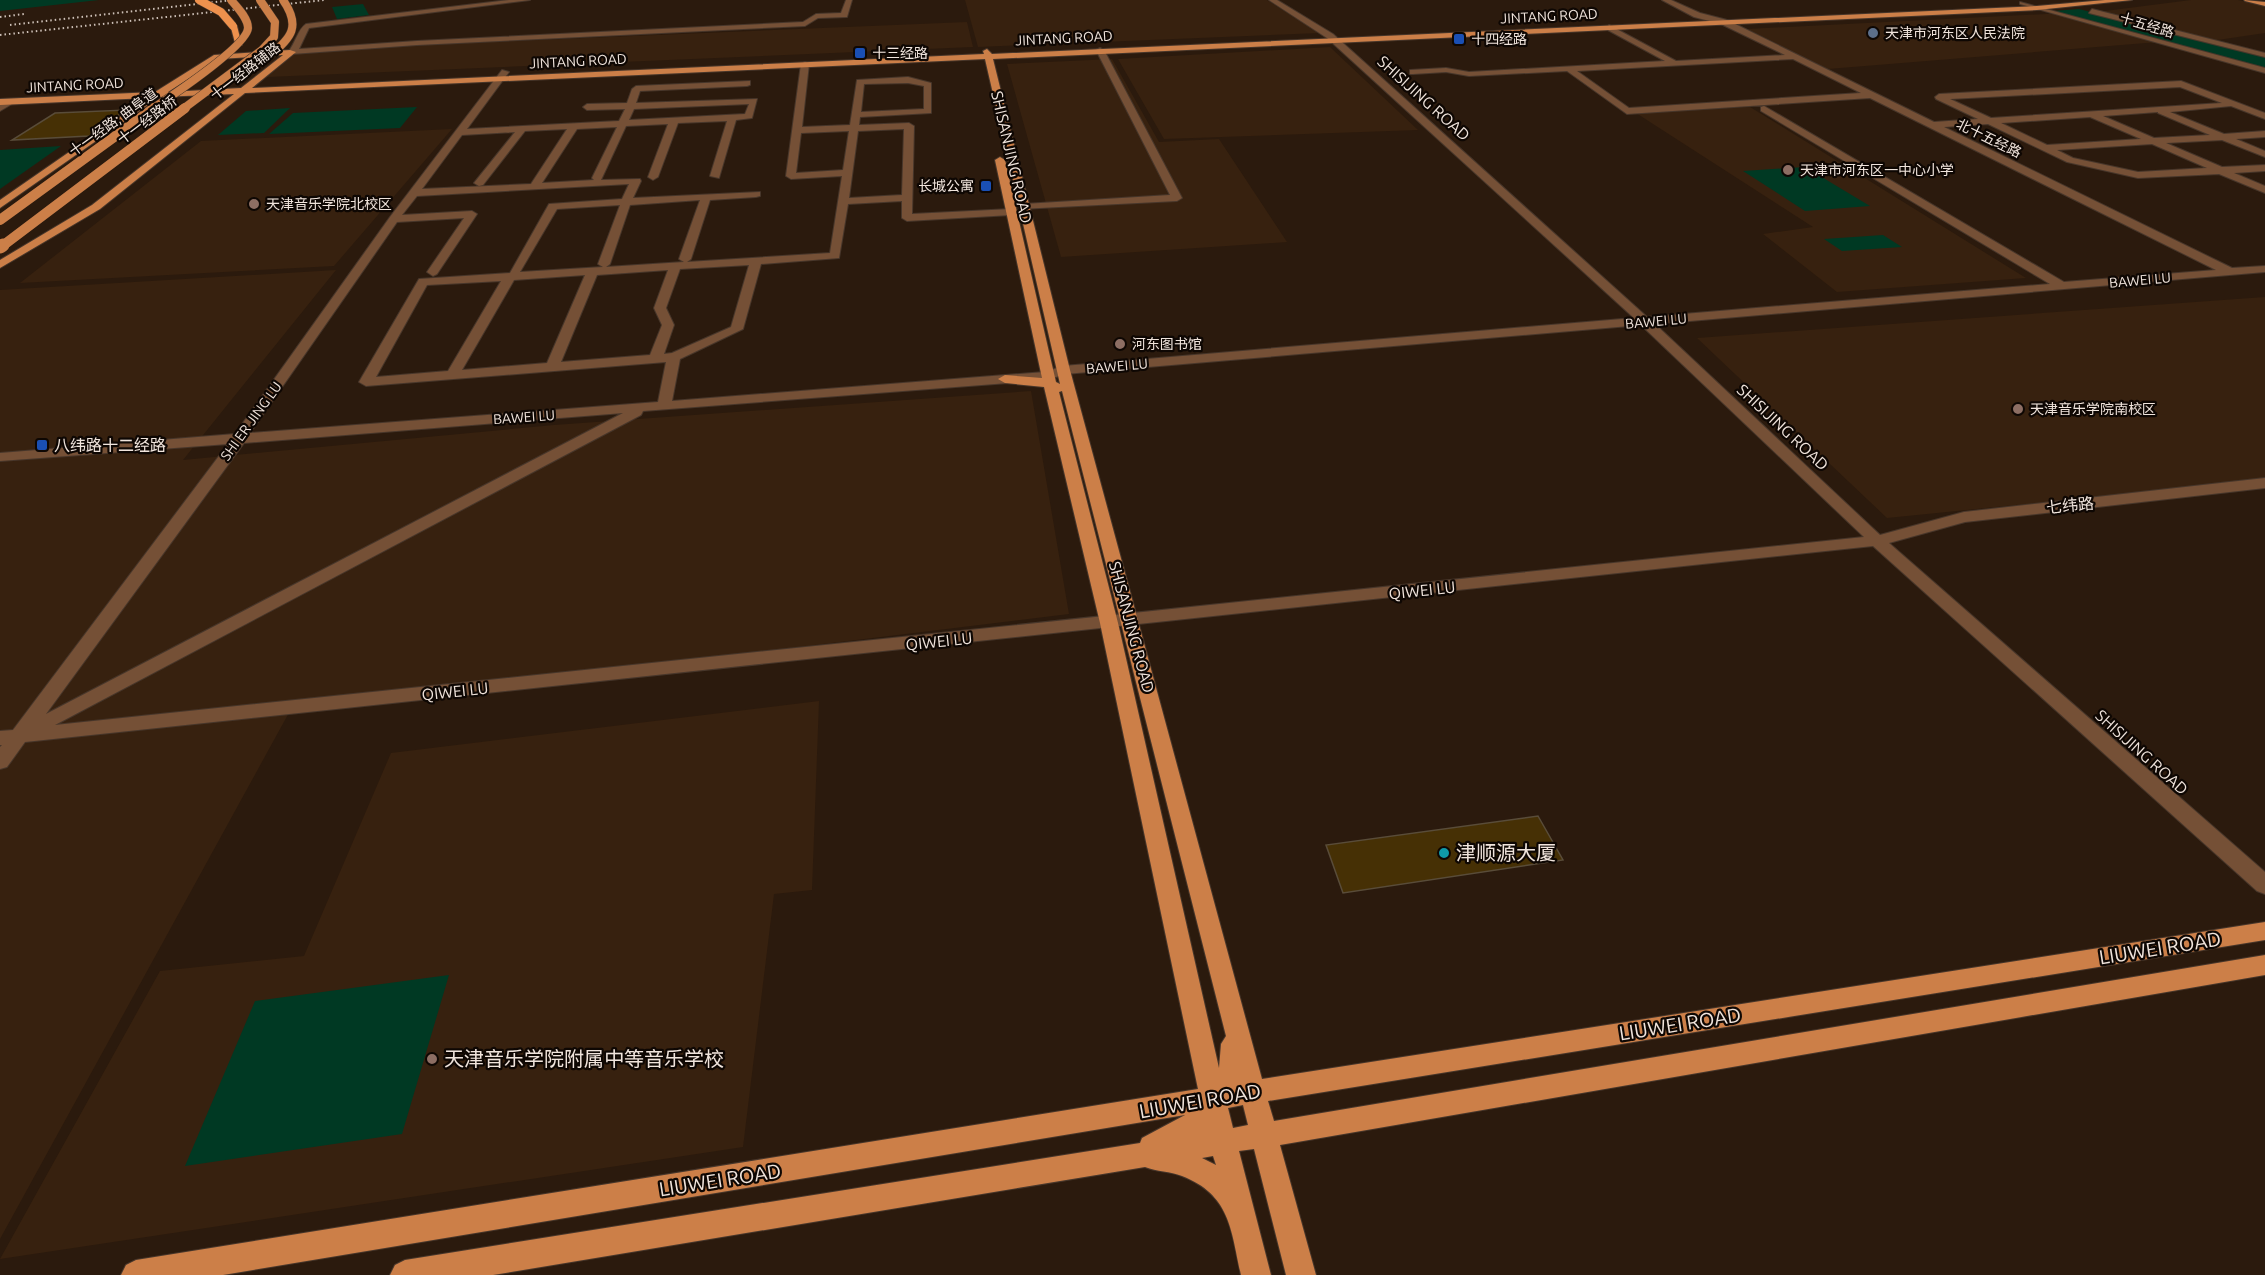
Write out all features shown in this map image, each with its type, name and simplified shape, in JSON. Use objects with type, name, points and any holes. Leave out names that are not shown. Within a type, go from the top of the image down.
[{"type":"highway","points":[[199,0],[228,19],[240,43]]},
{"type":"main road","points":[[231,0],[249,24],[240,43]]},
{"type":"main road","name":"十一经路桥","points":[[9,227],[248,52],[261,39],[265,26],[261,15],[249,0]]},
{"type":"main road","name":"十一经路桥","points":[[0,247],[271,41],[277,30],[276,20],[260,0]]},
{"type":"main road","points":[[203,107],[287,41],[294,24],[294,17],[283,0]]},
{"type":"main road","name":"JINTANG ROAD","points":[[0,96],[242,90],[503,75],[977,53],[988,59],[1023,51],[2037,8],[2071,3],[2129,0]]},
{"type":"main road","points":[[2247,0],[2265,2]]},
{"type":"main road","name":"JINTANG ROAD","points":[[1023,51],[1100,50],[2057,1]]},
{"type":"main road","name":"十一经路; 曲阜道","points":[[0,220],[240,43]]},
{"type":"main road","points":[[988,59],[1023,51]]},
{"type":"main road","name":"十一经路辅路","points":[[0,265],[96,207],[292,52]]},
{"type":"main road","name":"十一经路辅路","points":[[0,205],[162,91],[217,57],[292,52]]},
{"type":"main road","name":"JINTANG ROAD","points":[[0,102],[251,83],[806,64],[977,53]]},
{"type":"main road","name":"SHISANJING ROAD","points":[[988,59],[1023,207],[1056,377],[1217,1101],[1223,1141],[1256,1275]]},
{"type":"main road","name":"SHISANJING ROAD","points":[[988,59],[990,112]]},
{"type":"main road","points":[[167,135],[195,114]]},
{"type":"main road","name":"SHISANJING ROAD","points":[[997,146],[1041,352],[1063,391],[1071,399],[1301,1275]]},
{"type":"main road","points":[[0,258],[64,213]]},
{"type":"main road","points":[[1005,379],[1032,368],[1041,352]]},
{"type":"main road","points":[[1005,379],[1056,377]]},
{"type":"main road","name":"LIUWEI ROAD","points":[[136,1275],[1217,1101],[1252,1092],[2265,931]]},
{"type":"main road","name":"LIUWEI ROAD","points":[[405,1275],[1264,1136],[2265,965]]},
{"type":"main road","points":[[1130,1156],[1186,1129],[1217,1101],[1233,1065],[1232,1012]]},
{"type":"main road","points":[[1130,1156],[1162,1158],[1198,1169],[1224,1186],[1240,1208]]},
{"type":"street","points":[[292,52],[297,47],[306,26],[527,0]]},
{"type":"street","points":[[292,52],[417,43],[805,24],[816,16],[844,15],[849,0]]},
{"type":"street","name":"SHISIJING ROAD","points":[[1272,0],[1332,38],[1649,326],[1877,541],[2265,885]]},
{"type":"street","name":"北十五经路","points":[[1665,0],[1696,15],[1724,22],[2236,276]]},
{"type":"street","name":"十五经路","points":[[2057,1],[2265,55]]},
{"type":"street","name":"十五经路","points":[[2022,3],[2265,71]]},
{"type":"street","points":[[1610,27],[1674,63]]},
{"type":"street","points":[[1023,207],[1177,198],[1100,50]]},
{"type":"street","points":[[1413,72],[1446,70],[1469,74],[1796,57]]},
{"type":"street","points":[[806,64],[791,176],[847,173]]},
{"type":"street","points":[[1569,69],[1627,111],[1873,95]]},
{"type":"street","name":"SHI ER JING LU","points":[[0,762],[9,737],[239,439],[394,219],[503,75]]},
{"type":"street","points":[[756,261],[737,329],[674,357],[366,382],[423,282],[680,262],[756,261],[835,256],[854,128],[855,115],[860,82],[908,80],[928,85],[928,111],[855,115]]},
{"type":"street","points":[[597,177],[624,124],[636,88],[747,83]]},
{"type":"street","points":[[2265,116],[2181,84],[1939,97],[2070,160],[2138,175],[2265,168]]},
{"type":"street","points":[[2109,88],[2128,96]]},
{"type":"street","points":[[2039,92],[2060,100]]},
{"type":"street","points":[[0,108],[13,101]]},
{"type":"street","points":[[462,132],[732,118],[749,116],[754,101],[587,107]]},
{"type":"street","points":[[2138,101],[2265,154]]},
{"type":"street","points":[[1933,125],[2235,104]]},
{"type":"street","points":[[2070,105],[2265,190]]},
{"type":"street","points":[[1764,109],[2064,287]]},
{"type":"street","points":[[716,176],[732,118]]},
{"type":"street","points":[[653,177],[674,121]]},
{"type":"street","points":[[534,187],[574,126]]},
{"type":"street","points":[[796,130],[909,126],[907,218],[1011,212]]},
{"type":"street","points":[[479,183],[522,129]]},
{"type":"street","points":[[2047,148],[2265,134]]},
{"type":"street","points":[[414,193],[636,181],[552,367]]},
{"type":"street","points":[[453,375],[553,206],[756,194]]},
{"type":"street","points":[[655,359],[668,325],[660,308],[706,197]]},
{"type":"street","points":[[843,201],[907,198]]},
{"type":"street","points":[[394,219],[472,214],[433,272]]},
{"type":"street","name":"BAWEI LU","points":[[1056,377],[2236,276],[2265,269]]},
{"type":"street","name":"BAWEI LU","points":[[1649,326],[2064,287],[2236,276],[2265,277]]},
{"type":"street","points":[[664,407],[674,357]]},
{"type":"street","name":"BAWEI LU","points":[[0,457],[1005,379]]},
{"type":"street","points":[[9,737],[644,408]]},
{"type":"street","name":"七纬路","points":[[1877,541],[1964,517],[2265,483]]},
{"type":"street","name":"QIWEI LU","points":[[9,737],[1877,541]]},
{"type":"shaded area","points":[[965,0],[1267,0],[1320,33],[978,47]]},
{"type":"shaded area","points":[[2191,0],[2238,0],[2265,6],[2265,33],[2211,41],[2146,43],[1828,69],[1747,29],[2105,11]]},
{"type":"shaded area","points":[[967,22],[973,47],[267,77],[299,50]]},
{"type":"shaded area","points":[[1330,47],[1418,130],[1164,139],[1118,59]]},
{"type":"shaded area","points":[[1112,59],[1159,142],[1219,139],[1287,242],[1061,257],[1007,64]]},
{"type":"shaded area","name":"天津市河东区一中心小学","points":[[1750,107],[2026,278],[1837,292],[1763,234],[1813,227],[1636,113]]},
{"type":"shaded area","name":"天津音乐学院北校区","points":[[452,129],[334,266],[20,283],[201,141]]},
{"type":"shaded area","points":[[336,270],[183,460],[554,425],[1031,391],[1069,614],[291,709],[0,1239],[0,290]]},
{"type":"shaded area","name":"天津音乐学院南校区","points":[[2265,297],[2265,480],[1887,518],[1697,338]]},
{"type":"shaded area","name":"天津音乐学院附属中等音乐学校","points":[[819,701],[812,890],[774,894],[743,1147],[0,1259],[160,971],[304,956],[391,753]]},
{"type":"green space","points":[[0,0],[99,0],[0,11]]},
{"type":"green space","points":[[363,4],[369,15],[337,19],[332,7]]},
{"type":"green space","points":[[2079,9],[2265,57],[2265,70],[2053,11]]},
{"type":"green space","points":[[417,107],[400,128],[269,134],[293,113]]},
{"type":"green space","points":[[290,108],[264,133],[218,135],[246,111]]},
{"type":"green space","points":[[61,146],[0,189],[0,150]]},
{"type":"green space","points":[[1805,167],[1870,206],[1805,211],[1743,171]]},
{"type":"green space","points":[[1883,235],[1902,247],[1842,251],[1824,239]]},
{"type":"green space","points":[[449,975],[402,1134],[185,1166],[255,1001]]},
{"type":"building","points":[[126,110],[89,136],[12,140],[55,113]]},
{"type":"building","name":"津顺源大厦","points":[[1538,816],[1563,860],[1343,893],[1326,845]]},
{"type":"railway","points":[[10,25],[233,0]]},
{"type":"railway","points":[[0,35],[324,0]]},
{"type":"railway","points":[[0,17],[24,14]]},
{"type":"place","name":"天津市河东区人民法院","points":[[1873,33]]},
{"type":"place","name":"十四经路","points":[[1459,39]]},
{"type":"place","name":"十三经路","points":[[860,53]]},
{"type":"place","name":"天津市河东区一中心小学","points":[[1788,170]]},
{"type":"place","name":"长城公寓","points":[[986,186]]},
{"type":"place","name":"天津音乐学院北校区","points":[[254,204]]},
{"type":"place","name":"河东图书馆","points":[[1120,344]]},
{"type":"place","name":"天津音乐学院南校区","points":[[2018,409]]},
{"type":"place","name":"八纬路十二经路","points":[[42,445]]},
{"type":"place","name":"津顺源大厦","points":[[1444,853]]},
{"type":"place","name":"天津音乐学院附属中等音乐学校","points":[[432,1059]]}]
